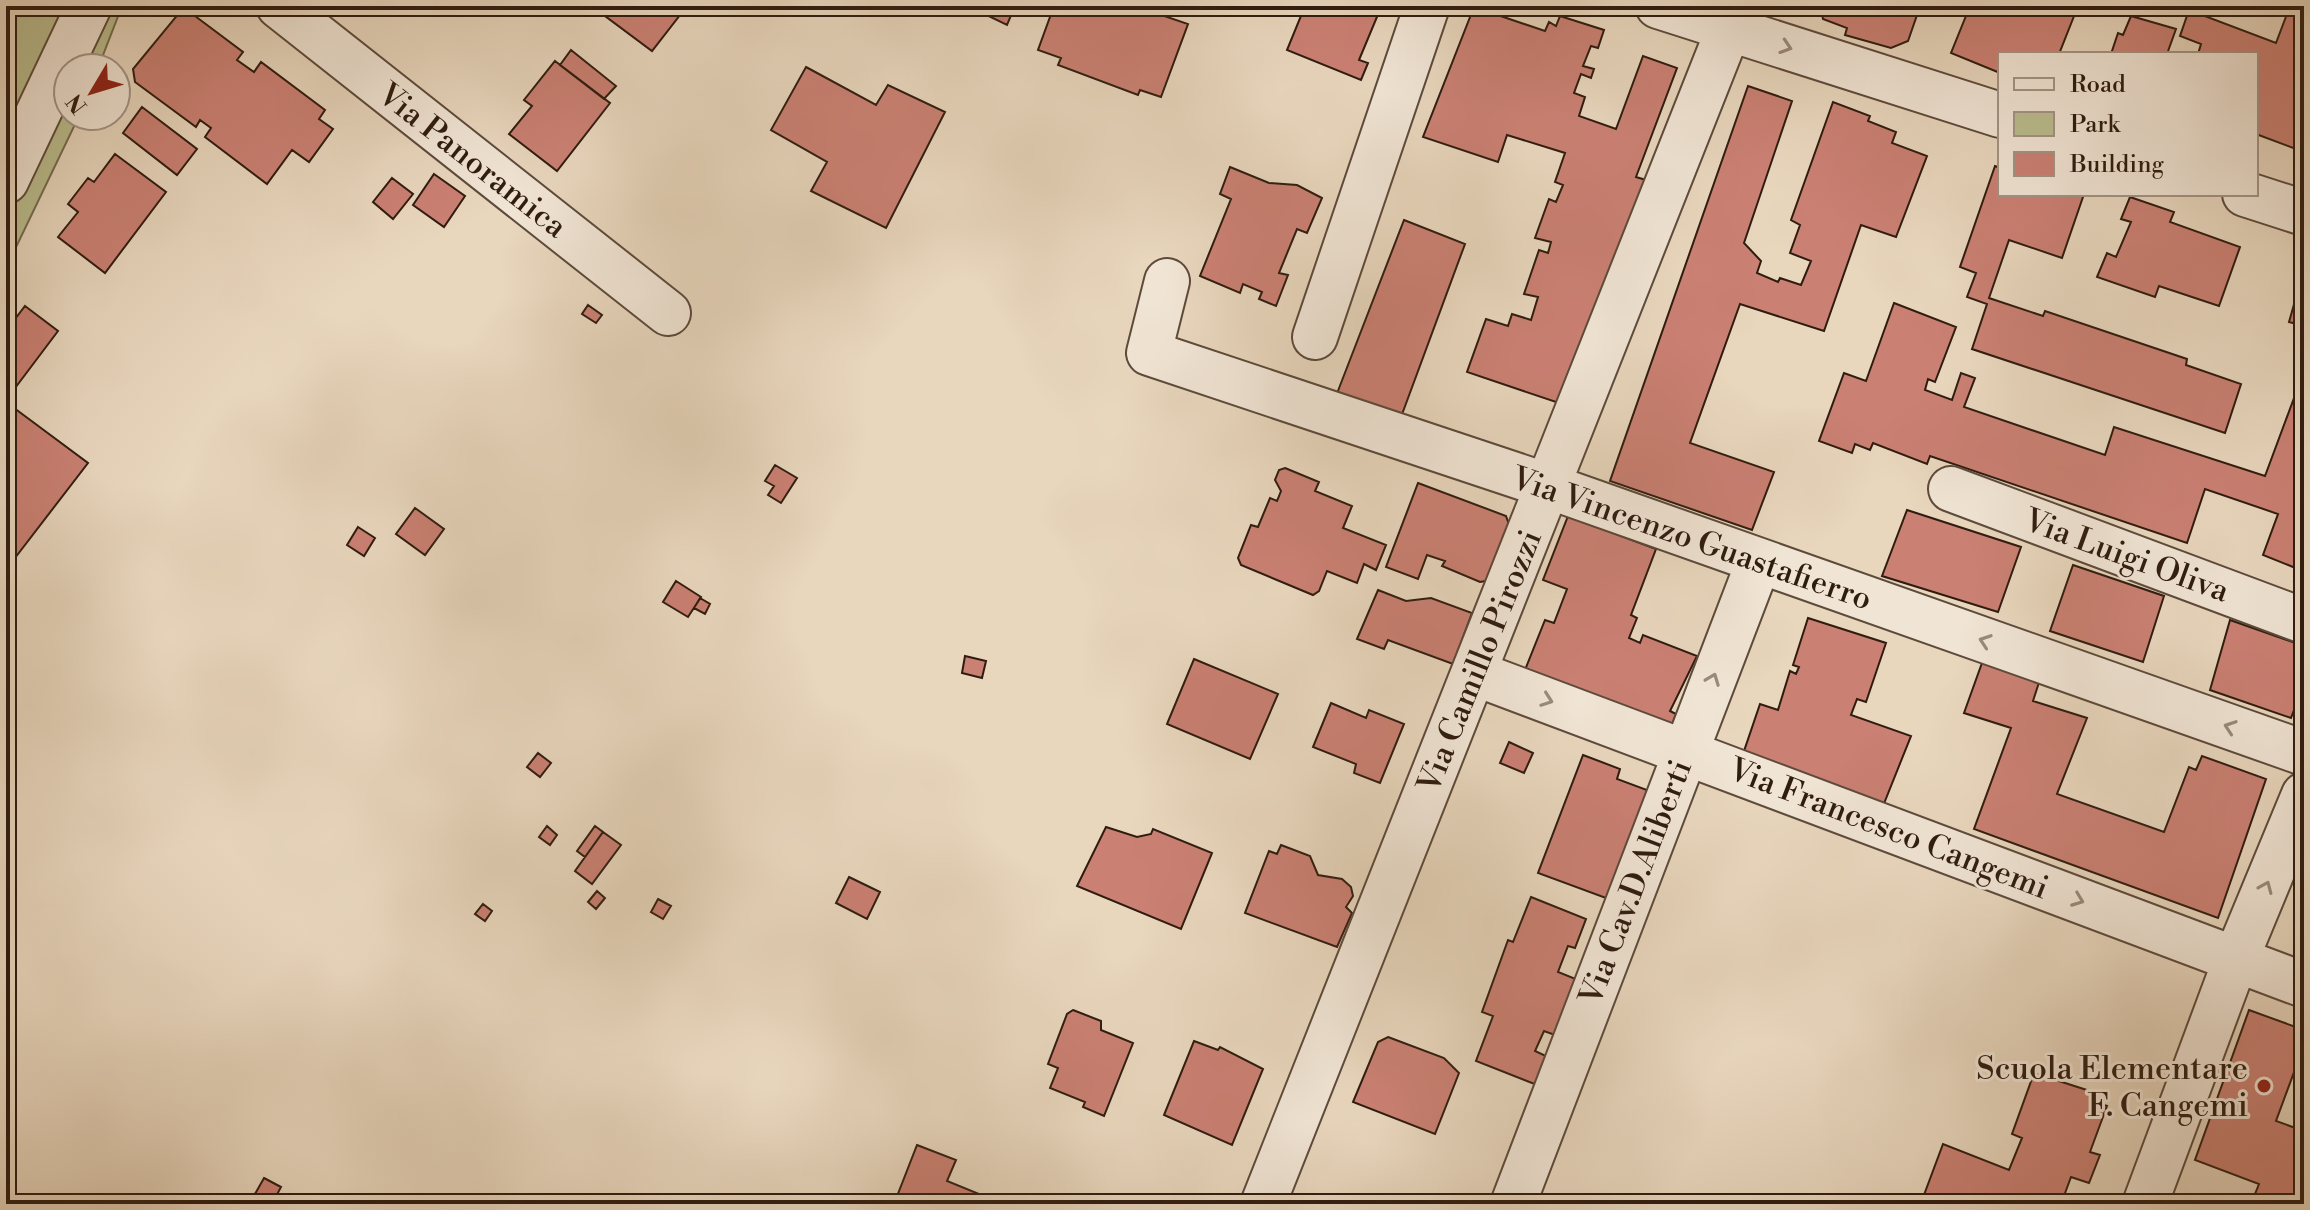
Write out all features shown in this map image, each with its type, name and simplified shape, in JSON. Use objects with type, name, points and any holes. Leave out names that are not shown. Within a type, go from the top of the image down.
[{"type":"street","points":[[6,181],[89,6]]},
{"type":"street","name":"Via Panoramica","points":[[279,6],[668,313]]},
{"type":"street","points":[[1315,337],[1427,6]]},
{"type":"street","points":[[1658,6],[1998,114]]},
{"type":"street","name":"Via Camillo Pirozzi","points":[[1263,1204],[1729,28]]},
{"type":"street","points":[[2251,196],[2304,213]]},
{"type":"street","name":"Via Vincenzo Guastafierro","points":[[1167,281],[1149,353],[1548,486],[2304,753]]},
{"type":"street","name":"Via Luigi Oliva","points":[[1951,489],[2304,621]]},
{"type":"street","name":"Via Cav.D.Aliberti","points":[[1513,1204],[1759,561]]},
{"type":"street","name":"Via Francesco Cangemi","points":[[1474,673],[2304,985]]},
{"type":"street","points":[[2145,1204],[2236,959],[2304,795]]},
{"type":"green space","points":[[6,6],[122,6],[104,52],[52,52],[52,132],[71,132],[6,268]]},
{"type":"building","points":[[607,6],[687,6],[652,51],[601,13]]},
{"type":"building","points":[[968,6],[1015,6],[1007,25]]},
{"type":"building","points":[[1054,6],[1135,6],[1188,24],[1161,97],[1140,90],[1138,95],[1058,65],[1061,58],[1038,50]]},
{"type":"building","points":[[1305,6],[1386,6],[1383,13],[1379,12],[1359,60],[1368,63],[1361,80],[1287,50]]},
{"type":"building","points":[[1820,6],[1912,6],[1917,15],[1908,41],[1891,48],[1845,35],[1847,28],[1823,19]]},
{"type":"building","points":[[1970,6],[2078,6],[2060,52],[1998,52],[1998,72],[1951,53]]},
{"type":"building","points":[[2290,6],[2304,6],[2304,152],[2258,135],[2258,52],[2199,52],[2201,44],[2180,36],[2189,10],[2276,43]]},
{"type":"building","points":[[1474,7],[1545,31],[1549,22],[1556,26],[1560,16],[1604,30],[1598,48],[1591,46],[1583,66],[1594,69],[1591,78],[1581,74],[1574,93],[1585,97],[1579,116],[1616,129],[1643,56],[1677,68],[1636,177],[1646,180],[1571,407],[1467,372],[1486,319],[1508,326],[1512,314],[1531,320],[1538,297],[1524,294],[1539,250],[1548,253],[1551,242],[1535,238],[1549,199],[1556,202],[1563,185],[1555,182],[1565,153],[1507,135],[1498,162],[1423,137]]},
{"type":"building","points":[[187,10],[243,52],[237,60],[254,72],[261,62],[325,110],[319,119],[333,129],[309,162],[292,150],[267,184],[205,137],[211,128],[200,120],[196,127],[135,82],[133,69],[179,13]]},
{"type":"building","points":[[2131,16],[2176,29],[2168,52],[2112,52],[2118,33],[2123,35]]},
{"type":"building","points":[[571,50],[616,86],[604,99],[560,65]]},
{"type":"building","points":[[555,61],[610,103],[557,171],[509,134],[532,106],[524,100]]},
{"type":"building","points":[[806,67],[876,105],[888,85],[945,112],[886,228],[811,191],[827,162],[771,130]]},
{"type":"building","points":[[1748,86],[1792,101],[1744,243],[1761,261],[1757,273],[1778,282],[1780,278],[1801,285],[1811,261],[1790,253],[1800,225],[1791,220],[1833,102],[1870,116],[1868,121],[1896,132],[1892,143],[1927,156],[1896,237],[1861,225],[1824,331],[1740,304],[1690,443],[1774,472],[1752,530],[1610,481]]},
{"type":"building","points":[[142,107],[197,149],[177,175],[123,133],[132,132],[132,121]]},
{"type":"building","points":[[115,154],[166,192],[105,273],[58,237],[78,212],[68,204],[88,178],[94,182]]},
{"type":"building","points":[[1995,166],[1998,167],[1998,196],[2083,196],[2062,258],[2009,240],[1989,298],[2043,316],[2045,311],[2187,359],[2186,365],[2241,384],[2225,433],[1972,349],[1987,304],[1967,297],[1976,273],[1960,267]]},
{"type":"building","points":[[1230,167],[1269,183],[1297,185],[1322,198],[1307,233],[1297,229],[1279,273],[1288,275],[1276,306],[1259,299],[1262,292],[1243,284],[1240,293],[1200,276],[1231,199],[1220,194]]},
{"type":"building","points":[[434,174],[465,196],[444,227],[413,205]]},
{"type":"building","points":[[392,178],[413,194],[393,219],[373,202]]},
{"type":"building","points":[[2130,197],[2174,212],[2170,222],[2240,247],[2219,306],[2159,286],[2155,297],[2097,277],[2107,253],[2116,257],[2131,222],[2121,219]]},
{"type":"building","points":[[1404,220],[1465,244],[1401,417],[1336,396]]},
{"type":"building","points":[[2304,269],[2304,326],[2289,322]]},
{"type":"building","points":[[1894,303],[1956,327],[1935,382],[1928,379],[1925,390],[1952,400],[1961,373],[1975,378],[1964,407],[2105,455],[2114,427],[2265,476],[2297,390],[2304,392],[2304,584],[2294,581],[2298,569],[2263,555],[2278,514],[2205,489],[2187,543],[1930,456],[1927,464],[1873,443],[1870,450],[1855,444],[1852,453],[1819,441],[1844,373],[1866,381]]},
{"type":"building","points":[[588,305],[602,315],[596,323],[582,314]]},
{"type":"building","points":[[25,306],[58,331],[6,400],[6,331]]},
{"type":"building","points":[[6,402],[88,463],[8,567],[6,566]]},
{"type":"building","points":[[775,465],[797,478],[781,503],[768,495],[774,486],[765,481]]},
{"type":"building","points":[[1285,468],[1319,482],[1315,491],[1352,506],[1343,528],[1386,545],[1376,570],[1364,564],[1357,583],[1327,571],[1319,591],[1313,595],[1241,565],[1238,558],[1251,525],[1258,527],[1270,498],[1277,501],[1281,491],[1275,480],[1279,470]]},
{"type":"building","points":[[1418,483],[1506,516],[1511,530],[1492,580],[1480,582],[1442,566],[1445,561],[1427,555],[1418,579],[1386,567]]},
{"type":"building","points":[[415,508],[444,529],[425,555],[396,534]]},
{"type":"building","points":[[1907,510],[2021,547],[1998,612],[1882,576]]},
{"type":"building","points":[[1568,516],[1656,549],[1631,615],[1637,618],[1629,638],[1640,643],[1643,635],[1697,656],[1670,711],[1676,714],[1670,730],[1525,670],[1545,620],[1554,623],[1567,589],[1543,580]]},
{"type":"building","points":[[358,527],[375,538],[364,556],[347,545]]},
{"type":"building","points":[[2073,565],[2164,596],[2143,662],[2050,631]]},
{"type":"building","points":[[676,581],[701,597],[688,617],[663,602]]},
{"type":"building","points":[[1378,590],[1406,601],[1431,598],[1472,613],[1453,664],[1388,640],[1384,649],[1357,639]]},
{"type":"building","points":[[700,598],[710,604],[705,614],[694,608]]},
{"type":"building","points":[[1808,618],[1886,643],[1866,702],[1857,699],[1851,715],[1911,736],[1883,806],[1742,757],[1760,704],[1778,710],[1790,671],[1796,674],[1799,667],[1793,665]]},
{"type":"building","points":[[2230,620],[2304,646],[2304,683],[2291,718],[2210,690]]},
{"type":"building","points":[[1987,649],[2044,667],[2033,701],[2087,718],[2057,794],[2164,832],[2189,767],[2196,770],[2202,756],[2266,779],[2218,918],[1974,829],[2011,728],[1964,713]]},
{"type":"building","points":[[965,656],[986,661],[982,678],[962,673]]},
{"type":"building","points":[[1194,659],[1278,694],[1250,759],[1167,724]]},
{"type":"building","points":[[1331,703],[1366,718],[1369,710],[1404,724],[1380,783],[1354,773],[1356,764],[1313,747]]},
{"type":"building","points":[[1509,742],[1533,753],[1524,773],[1500,763]]},
{"type":"building","points":[[538,753],[551,763],[540,777],[527,767]]},
{"type":"building","points":[[1583,755],[1620,769],[1617,779],[1655,793],[1614,901],[1538,873]]},
{"type":"building","points":[[547,826],[557,835],[550,845],[539,837]]},
{"type":"building","points":[[595,826],[603,832],[585,857],[577,851]]},
{"type":"building","points":[[1106,827],[1137,837],[1151,834],[1153,829],[1212,853],[1181,929],[1077,886]]},
{"type":"building","points":[[603,832],[621,845],[592,884],[575,871]]},
{"type":"building","points":[[1281,845],[1310,856],[1318,875],[1342,879],[1351,887],[1353,896],[1346,907],[1352,913],[1337,947],[1245,913],[1269,851],[1277,854]]},
{"type":"building","points":[[849,877],[880,892],[867,919],[836,903]]},
{"type":"building","points":[[597,891],[605,898],[596,909],[588,902]]},
{"type":"building","points":[[1531,897],[1586,919],[1575,948],[1568,946],[1558,972],[1588,984],[1566,1039],[1544,1031],[1535,1051],[1548,1057],[1537,1085],[1476,1061],[1493,1016],[1482,1012],[1508,940],[1513,942]]},
{"type":"building","points":[[658,899],[671,906],[663,919],[651,912]]},
{"type":"building","points":[[483,904],[492,911],[485,921],[475,914]]},
{"type":"building","points":[[2304,924],[2304,951],[2296,947]]},
{"type":"building","points":[[1073,1010],[1101,1021],[1101,1030],[1133,1043],[1104,1116],[1083,1107],[1085,1102],[1050,1088],[1058,1068],[1048,1064],[1067,1014]]},
{"type":"building","name":"Scuola Elementare F. Cangemi","points":[[2249,1010],[2304,1030],[2304,1045],[2276,1121],[2304,1131],[2304,1204],[2251,1204],[2259,1184],[2195,1160]]},
{"type":"building","points":[[1388,1037],[1444,1058],[1459,1073],[1435,1134],[1353,1102],[1378,1042]]},
{"type":"building","points":[[1194,1041],[1218,1050],[1220,1047],[1263,1069],[1232,1145],[1164,1115]]},
{"type":"building","points":[[2034,1073],[2093,1092],[2091,1101],[2107,1106],[2090,1152],[2100,1155],[2089,1183],[2071,1177],[2061,1204],[1921,1203],[1943,1144],[2009,1170],[2022,1138],[2012,1134]]},
{"type":"building","points":[[917,1145],[956,1160],[947,1181],[984,1196],[981,1204],[894,1204]]},
{"type":"building","points":[[264,1178],[281,1187],[272,1204],[251,1201]]},
{"type":"place","name":"Scuola Elementare F. Cangemi","points":[[2264,1086]]}]
